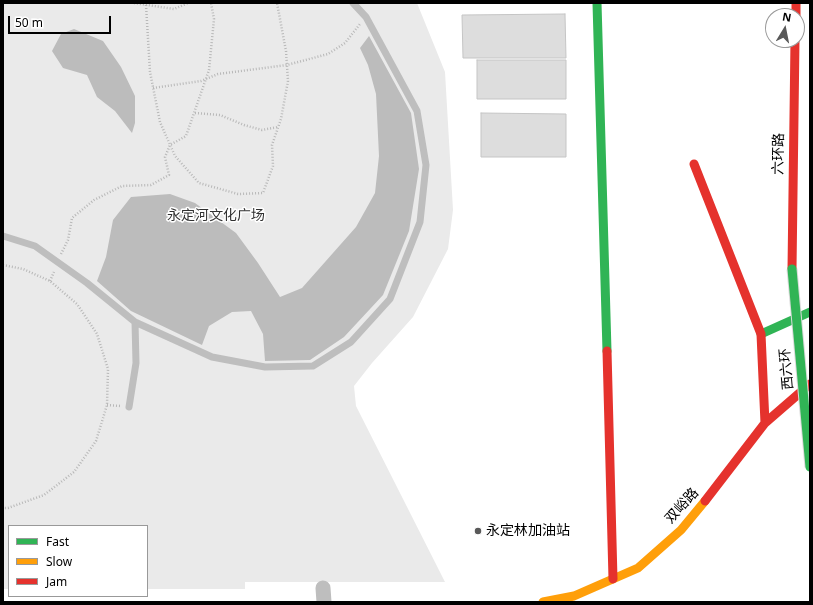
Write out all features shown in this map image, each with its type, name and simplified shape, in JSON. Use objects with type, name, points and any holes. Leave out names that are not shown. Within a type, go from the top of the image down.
[{"type":"main road","points":[[597,3],[613,579]]},
{"type":"main road","name":"六环路","points":[[792,268],[795,48]]},
{"type":"main road","points":[[694,164],[761,334],[765,423]]},
{"type":"main road","name":"西六环","points":[[792,268],[810,467]]},
{"type":"main road","points":[[761,334],[810,312]]},
{"type":"main road","name":"双峪路","points":[[543,602],[574,596],[638,568],[681,530],[709,498],[765,423],[810,384]]},
{"type":"lane","points":[[3,236],[35,246],[87,283],[135,322],[212,356],[265,367],[313,366],[351,342],[390,299],[420,222],[426,165],[417,111],[366,17],[353,3]]},
{"type":"lane","points":[[129,407],[136,363],[135,322]]},
{"type":"path","points":[[134,3],[174,9],[188,3]]},
{"type":"path","points":[[50,281],[68,240],[72,218],[94,200],[122,186],[151,185],[169,174],[166,157],[170,145],[186,136],[209,70],[214,19],[210,3]]},
{"type":"path","points":[[146,5],[150,72],[153,88],[160,122],[175,156],[199,183],[238,194],[263,193],[273,166],[272,145],[278,127],[288,81],[287,64],[277,3]]},
{"type":"path","points":[[153,88],[206,79],[218,74],[287,64],[328,54],[345,43],[366,17]]},
{"type":"path","points":[[195,113],[220,115],[244,125],[262,130],[278,127]]},
{"type":"path","points":[[3,265],[22,269],[50,281],[78,304],[97,334],[108,369],[107,405],[96,441],[74,472],[44,495],[8,508],[3,508]]},
{"type":"path","points":[[107,405],[116,405]]},
{"type":"green space","name":"永定河文化广场","points":[[3,3],[417,3],[445,72],[453,210],[448,249],[413,317],[372,363],[354,386],[356,406],[445,582],[245,582],[245,589],[148,589],[148,525],[8,525],[8,589],[3,589]]},
{"type":"shaded area","points":[[74,29],[103,41],[121,67],[135,96],[135,123],[132,133],[115,111],[97,97],[87,75],[63,68],[52,51],[61,34]]},
{"type":"shaded area","points":[[369,36],[411,113],[419,169],[409,231],[383,295],[344,337],[310,360],[265,361],[263,334],[251,311],[232,312],[209,326],[202,345],[131,311],[97,281],[106,257],[113,220],[131,197],[170,194],[195,203],[236,233],[280,297],[302,288],[356,227],[375,193],[379,156],[376,94],[368,65],[360,48]]},
{"type":"building","points":[[565,14],[566,58],[463,58],[462,15]]},
{"type":"building","points":[[477,60],[566,60],[566,99],[477,99]]},
{"type":"building","points":[[481,113],[566,114],[566,157],[481,157]]},
{"type":"traffic: fast","points":[[597,3],[607,351]]},
{"type":"traffic: fast","points":[[792,269],[810,467]]},
{"type":"traffic: fast","points":[[761,334],[810,312]]},
{"type":"traffic: slow","points":[[543,602],[574,596],[638,568],[681,530],[705,501]]},
{"type":"traffic: jam","points":[[796,3],[796,8]]},
{"type":"traffic: jam","points":[[792,269],[795,48]]},
{"type":"traffic: jam","points":[[694,164],[761,334],[765,423]]},
{"type":"traffic: jam","points":[[607,351],[613,579]]},
{"type":"traffic: jam","points":[[705,501],[765,423],[810,384]]},
{"type":"place","name":"永定林加油站","points":[[478,531]]}]
